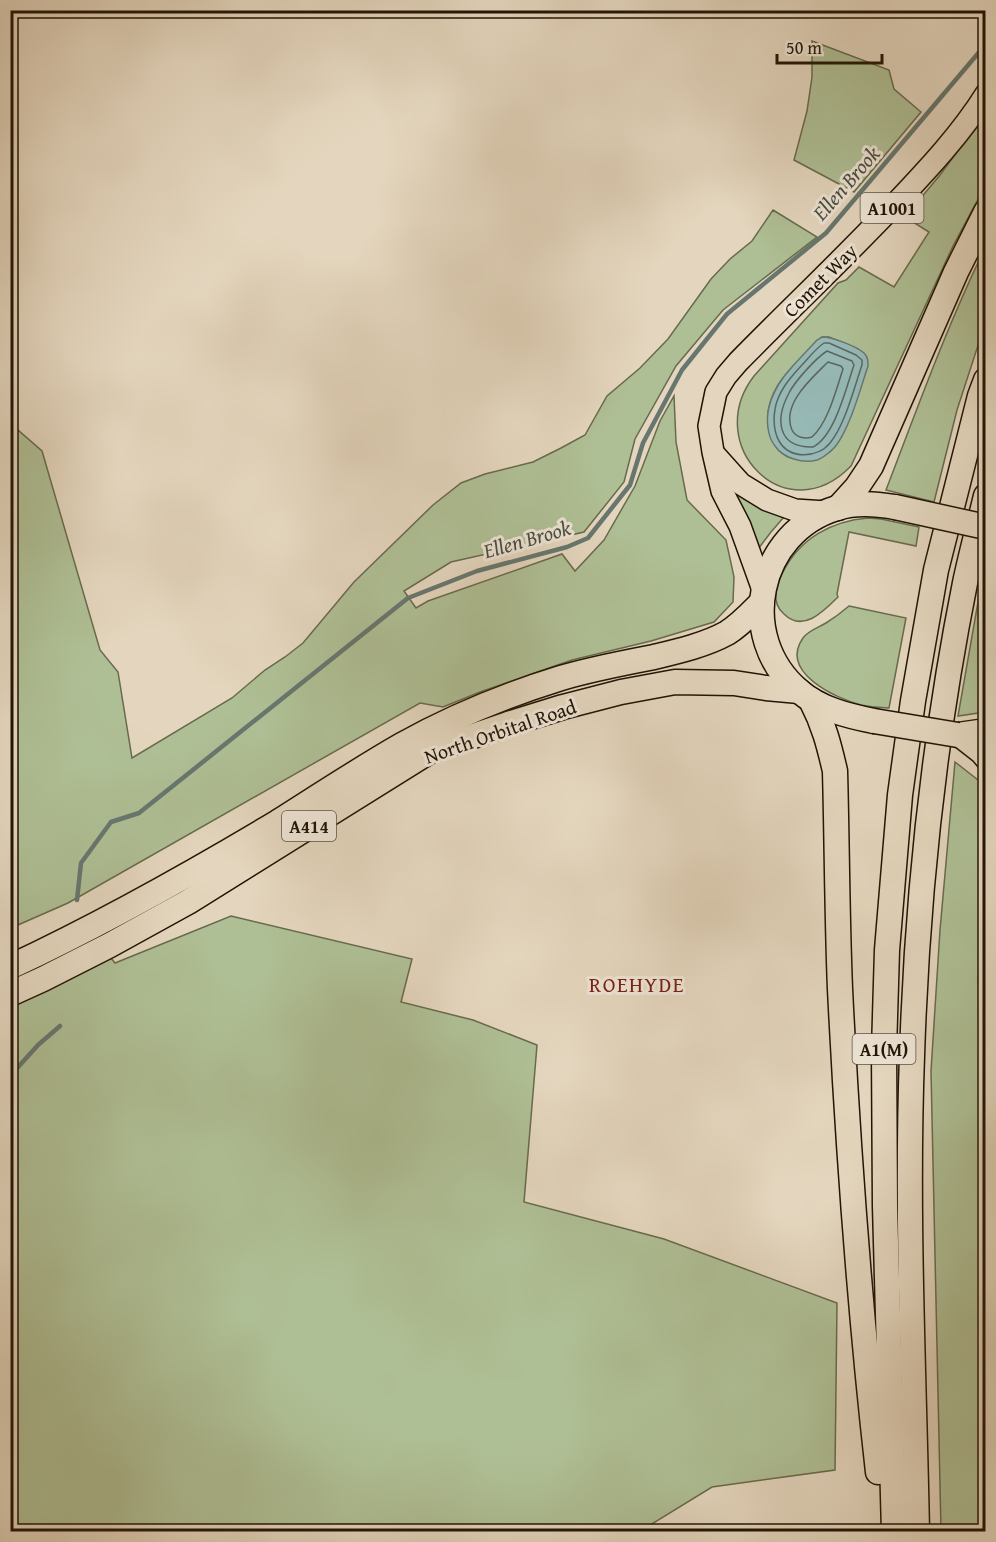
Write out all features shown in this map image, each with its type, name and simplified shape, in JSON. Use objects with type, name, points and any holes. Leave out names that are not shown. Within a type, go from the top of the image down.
[{"type":"highway","points":[[832,510],[857,487],[871,466],[942,304],[986,212]]},
{"type":"highway","name":"A1(M)","points":[[894,1532],[885,1195],[884,1050],[887,950],[900,795],[913,701],[936,570],[986,380]]},
{"type":"highway","name":"A1(M)","points":[[917,1532],[909,1176],[918,944],[933,782],[949,670],[966,581],[986,496]]},
{"type":"highway","points":[[986,527],[896,507],[862,503],[832,510],[807,522],[778,551],[768,570],[762,596],[761,619],[769,651],[787,680],[805,696],[824,707],[851,717],[874,722],[958,735],[986,731]]},
{"type":"highway","name":"North Orbital Road","points":[[10,967],[157,892],[276,823],[402,745],[449,721],[506,697],[562,678],[679,651],[713,640],[745,619],[762,596]]},
{"type":"highway","name":"North Orbital Road","points":[[10,994],[110,945],[188,902],[430,751],[563,707],[621,692],[675,682],[734,682],[805,696]]},
{"type":"highway","points":[[805,696],[822,722],[835,771],[840,987],[851,1170],[872,1420],[887,1532]]},
{"type":"main road","name":"Comet Way","points":[[762,596],[740,526],[722,491],[713,452],[710,426],[716,392],[726,376],[933,164],[986,94]]},
{"type":"main road","points":[[713,452],[741,484],[767,500],[795,510],[832,510]]},
{"type":"main road","points":[[958,735],[986,759]]},
{"type":"green space","points":[[812,41],[889,70],[894,89],[921,112],[854,192],[794,160],[807,111],[812,77]]},
{"type":"green space","points":[[985,114],[985,186],[953,246],[851,466],[826,484],[801,490],[778,485],[758,472],[744,452],[738,429],[740,402],[754,376],[838,283],[846,280],[859,267],[894,287],[929,232],[905,217],[940,175]],"holes":[[[822,337],[829,337],[858,349],[842,436],[832,450],[821,456],[791,458],[777,448],[772,438],[768,421],[770,402],[782,378]]]},
{"type":"green space","points":[[773,210],[817,237],[723,310],[676,366],[635,439],[624,482],[584,532],[451,562],[404,591],[416,608],[428,601],[562,554],[575,571],[604,540],[635,486],[660,421],[674,396],[676,442],[687,500],[726,540],[734,577],[733,602],[714,622],[651,641],[572,660],[443,707],[420,703],[68,903],[11,928],[11,424],[42,451],[100,650],[118,672],[132,758],[232,698],[265,670],[303,643],[354,582],[433,505],[461,483],[485,474],[533,462],[585,435],[607,396],[640,368],[668,339],[711,279],[752,241]]},
{"type":"green space","points":[[985,248],[985,324],[957,410],[934,502],[886,490],[945,337]]},
{"type":"green space","points":[[734,488],[757,506],[784,517],[758,549],[729,490]]},
{"type":"green space","points":[[868,518],[919,527],[916,546],[849,532],[838,597],[820,614],[806,621],[791,619],[784,614],[777,605],[776,590],[783,572],[798,550],[818,533],[830,527]]},
{"type":"green space","points":[[985,562],[985,712],[958,716]]},
{"type":"green space","points":[[849,606],[906,618],[889,708],[850,702],[825,690],[813,682],[798,662],[798,650],[805,635]]},
{"type":"green space","points":[[955,762],[978,780],[986,792],[986,958],[978,977],[986,1011],[985,1339],[979,1532],[941,1531],[931,1071],[940,930]]},
{"type":"green space","points":[[231,916],[412,959],[401,1002],[473,1020],[537,1045],[524,1202],[664,1239],[837,1303],[835,1470],[712,1487],[644,1531],[11,1531],[11,1007],[110,957],[115,963]]},
{"type":"water","points":[[822,337],[838,340],[860,350],[866,356],[868,366],[850,419],[835,447],[817,460],[800,460],[783,454],[772,442],[767,422],[768,412],[772,397],[783,379]]},
{"type":"waterway","name":"Ellen Brook","points":[[77,900],[81,863],[111,822],[139,813],[408,598],[477,571],[567,547],[588,538],[630,485],[643,443],[682,370],[727,314],[826,233],[986,44]]},
{"type":"waterway","name":"Ellen Brook","points":[[10,1076],[38,1045],[60,1026]]},
{"type":"district","name":"ROEHYDE","points":[[637,984]]}]
